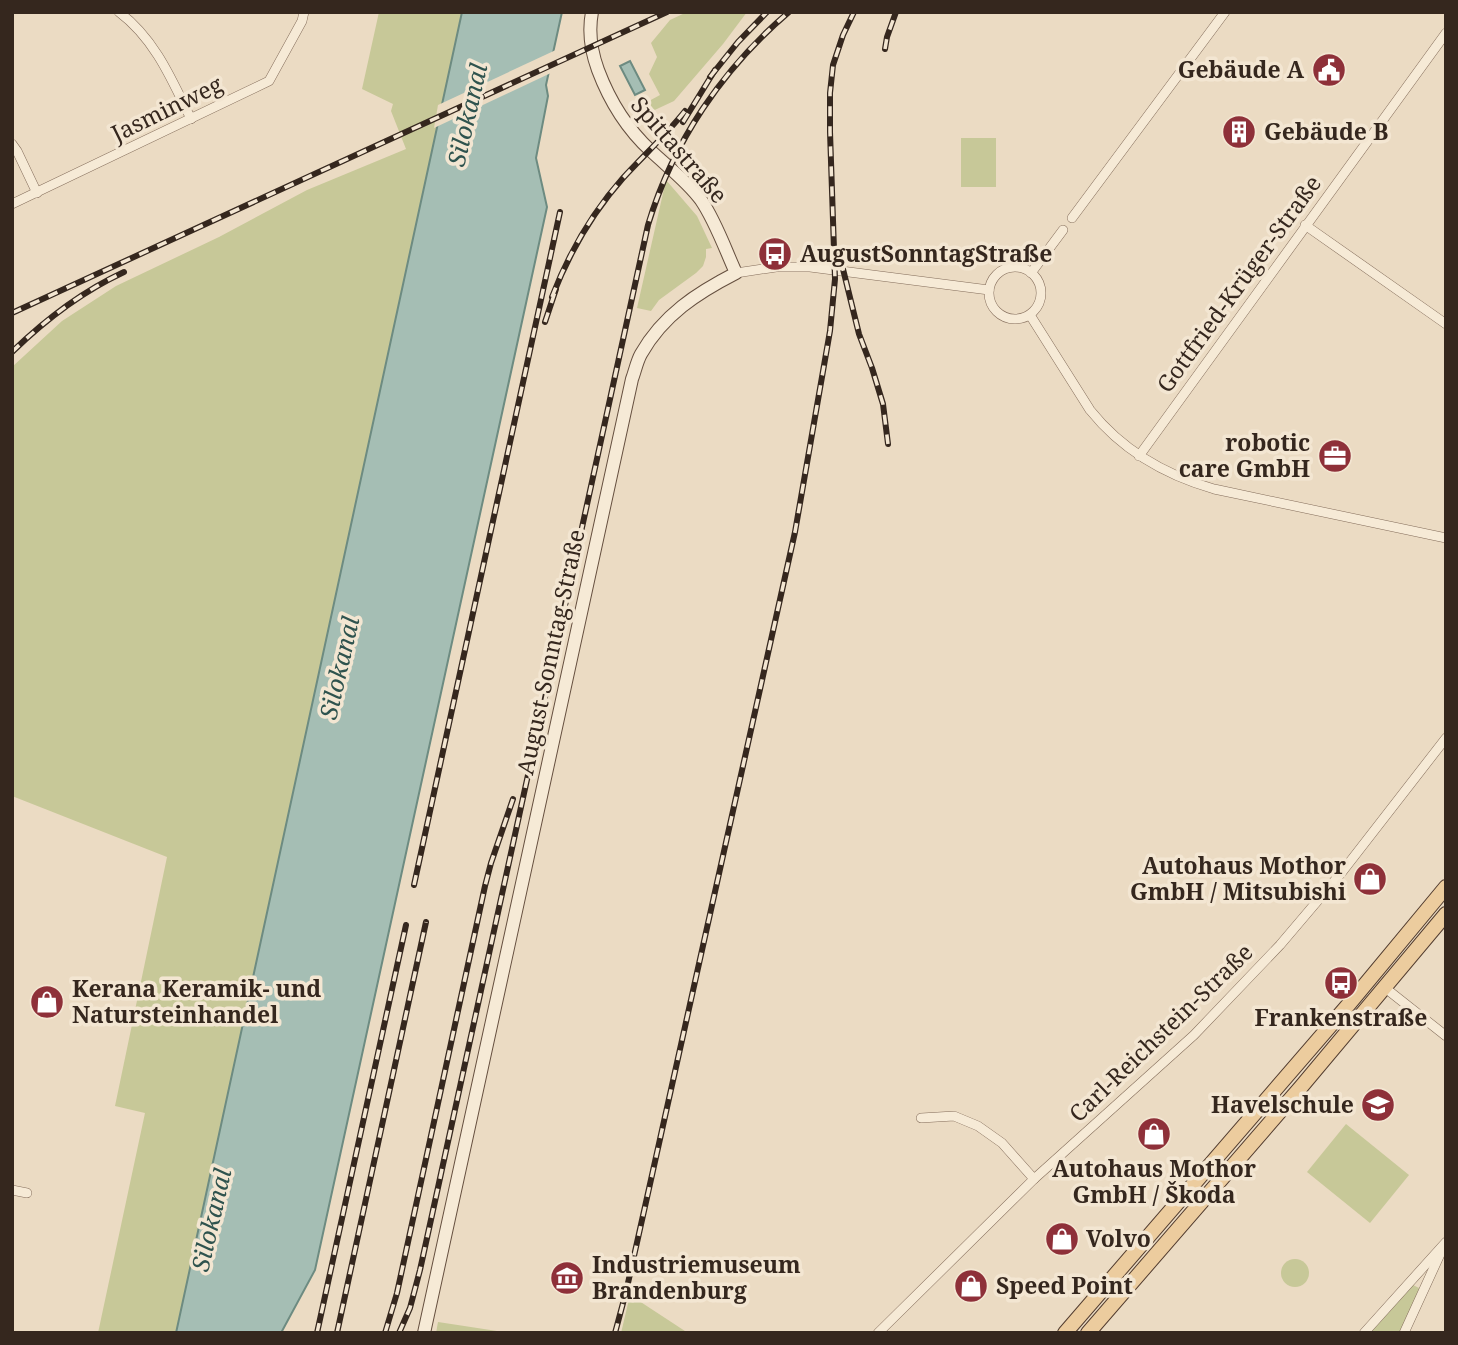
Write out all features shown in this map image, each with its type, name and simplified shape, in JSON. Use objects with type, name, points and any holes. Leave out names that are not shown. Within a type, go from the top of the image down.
[{"type":"main road","points":[[1065,1333],[1349,1004],[1446,887]]},
{"type":"main road","points":[[1088,1333],[1301,1087],[1446,914]]},
{"type":"street","points":[[119,12],[136,27],[164,62],[191,119]]},
{"type":"street","name":"Jasminweg","points":[[12,204],[269,81],[302,21],[304,12]]},
{"type":"street","name":"Spittastraße","points":[[592,12],[589,24],[594,59],[605,90],[617,112],[638,138],[684,180],[699,198],[715,225],[736,273]]},
{"type":"street","points":[[1072,218],[1225,12]]},
{"type":"street","name":"Gottfried-Krüger-Straße","points":[[1139,456],[1446,33]]},
{"type":"street","points":[[12,144],[37,193]]},
{"type":"street","points":[[1305,225],[1446,324]]},
{"type":"street","points":[[1031,273],[1063,230]]},
{"type":"street","name":"August-Sonntag-Straße","points":[[424,1333],[632,379],[640,355],[663,324],[689,299],[736,273],[776,267],[810,267],[989,290]]},
{"type":"street","points":[[1016,267],[1031,273],[1041,288],[1039,306],[1023,318],[1014,319],[1002,315],[989,298],[989,290],[996,276],[1005,269],[1016,267]]},
{"type":"street","points":[[1030,315],[1099,421],[1139,456],[1163,471],[1214,489],[1446,538]]},
{"type":"street","name":"Carl-Reichstein-Straße","points":[[878,1333],[1034,1179],[1194,1035],[1280,946],[1350,862],[1446,738]]},
{"type":"street","points":[[1384,987],[1446,1036]]},
{"type":"street","points":[[921,1118],[954,1116],[978,1126],[1002,1143],[1034,1179]]},
{"type":"street","points":[[12,1190],[27,1193]]},
{"type":"street","points":[[1364,1333],[1446,1242]]},
{"type":"street","points":[[1404,1333],[1446,1242]]},
{"type":"green space","points":[[379,12],[462,12],[176,1333],[98,1333],[145,1113],[115,1106],[167,857],[12,796],[12,367],[62,321],[116,286],[219,237],[307,190],[406,149],[391,111],[393,104],[362,89]]},
{"type":"green space","points":[[687,12],[747,12],[674,101],[644,115],[638,107],[660,95],[649,74],[657,57],[651,43],[670,20]]},
{"type":"green space","points":[[961,138],[996,138],[996,187],[961,187]]},
{"type":"green space","points":[[666,180],[697,216],[712,248],[706,249],[703,266],[659,300],[651,311],[637,308]]},
{"type":"green space","points":[[1346,1124],[1409,1175],[1370,1223],[1307,1172]]},
{"type":"green space","points":[[1295,1259],[1305,1263],[1309,1273],[1305,1283],[1295,1287],[1285,1283],[1281,1273],[1285,1263]]},
{"type":"green space","points":[[1413,1285],[1421,1289],[1399,1333],[1370,1333]]},
{"type":"green space","points":[[630,1295],[688,1333],[621,1333]]},
{"type":"green space","points":[[438,1322],[497,1331],[507,1333],[436,1333]]},
{"type":"water","name":"Silokanal","points":[[462,12],[562,12],[546,85],[548,96],[536,158],[547,207],[315,1270],[281,1333],[176,1333]]},
{"type":"water","points":[[630,61],[645,90],[635,95],[620,66]]},
{"type":"pier","points":[[558,49],[553,72],[434,128],[438,105]]},
{"type":"railway","points":[[12,313],[667,12]]},
{"type":"railway","points":[[710,77],[767,12]]},
{"type":"railway","points":[[399,1333],[410,1308],[420,1270],[648,225],[671,165],[703,109],[742,58],[789,12]]},
{"type":"railway","points":[[615,1333],[795,532],[830,331],[835,279],[830,132],[833,65],[854,12]]},
{"type":"railway","points":[[885,49],[896,12]]},
{"type":"railway","points":[[683,122],[715,70]]},
{"type":"railway","points":[[552,297],[574,249],[601,205],[685,111]]},
{"type":"railway","points":[[414,885],[560,212]]},
{"type":"railway","points":[[841,261],[859,334],[883,404],[888,444]]},
{"type":"railway","points":[[12,352],[65,307],[124,272]]},
{"type":"railway","points":[[545,322],[556,289]]},
{"type":"railway","points":[[385,1333],[397,1293],[485,886],[513,799]]},
{"type":"railway","points":[[337,1333],[426,922]]},
{"type":"railway","points":[[317,1333],[406,925]]},
{"type":"place","name":"Gebäude A","points":[[1329,70]]},
{"type":"place","name":"Gebäude B","points":[[1239,132]]},
{"type":"place","name":"AugustSonntagStraße","points":[[775,254]]},
{"type":"place","name":"robotic care GmbH","points":[[1335,456]]},
{"type":"place","name":"Autohaus Mothor GmbH / Mitsubishi","points":[[1370,879]]},
{"type":"place","name":"Frankenstraße","points":[[1341,983]]},
{"type":"place","name":"Kerana Keramik- und Natursteinhandel","points":[[47,1002]]},
{"type":"place","name":"Havelschule","points":[[1378,1105]]},
{"type":"place","name":"Autohaus Mothor GmbH / Škoda","points":[[1154,1134]]},
{"type":"place","name":"Volvo","points":[[1062,1239]]},
{"type":"place","name":"Industriemuseum Brandenburg","points":[[567,1278]]},
{"type":"place","name":"Speed Point","points":[[971,1286]]}]
